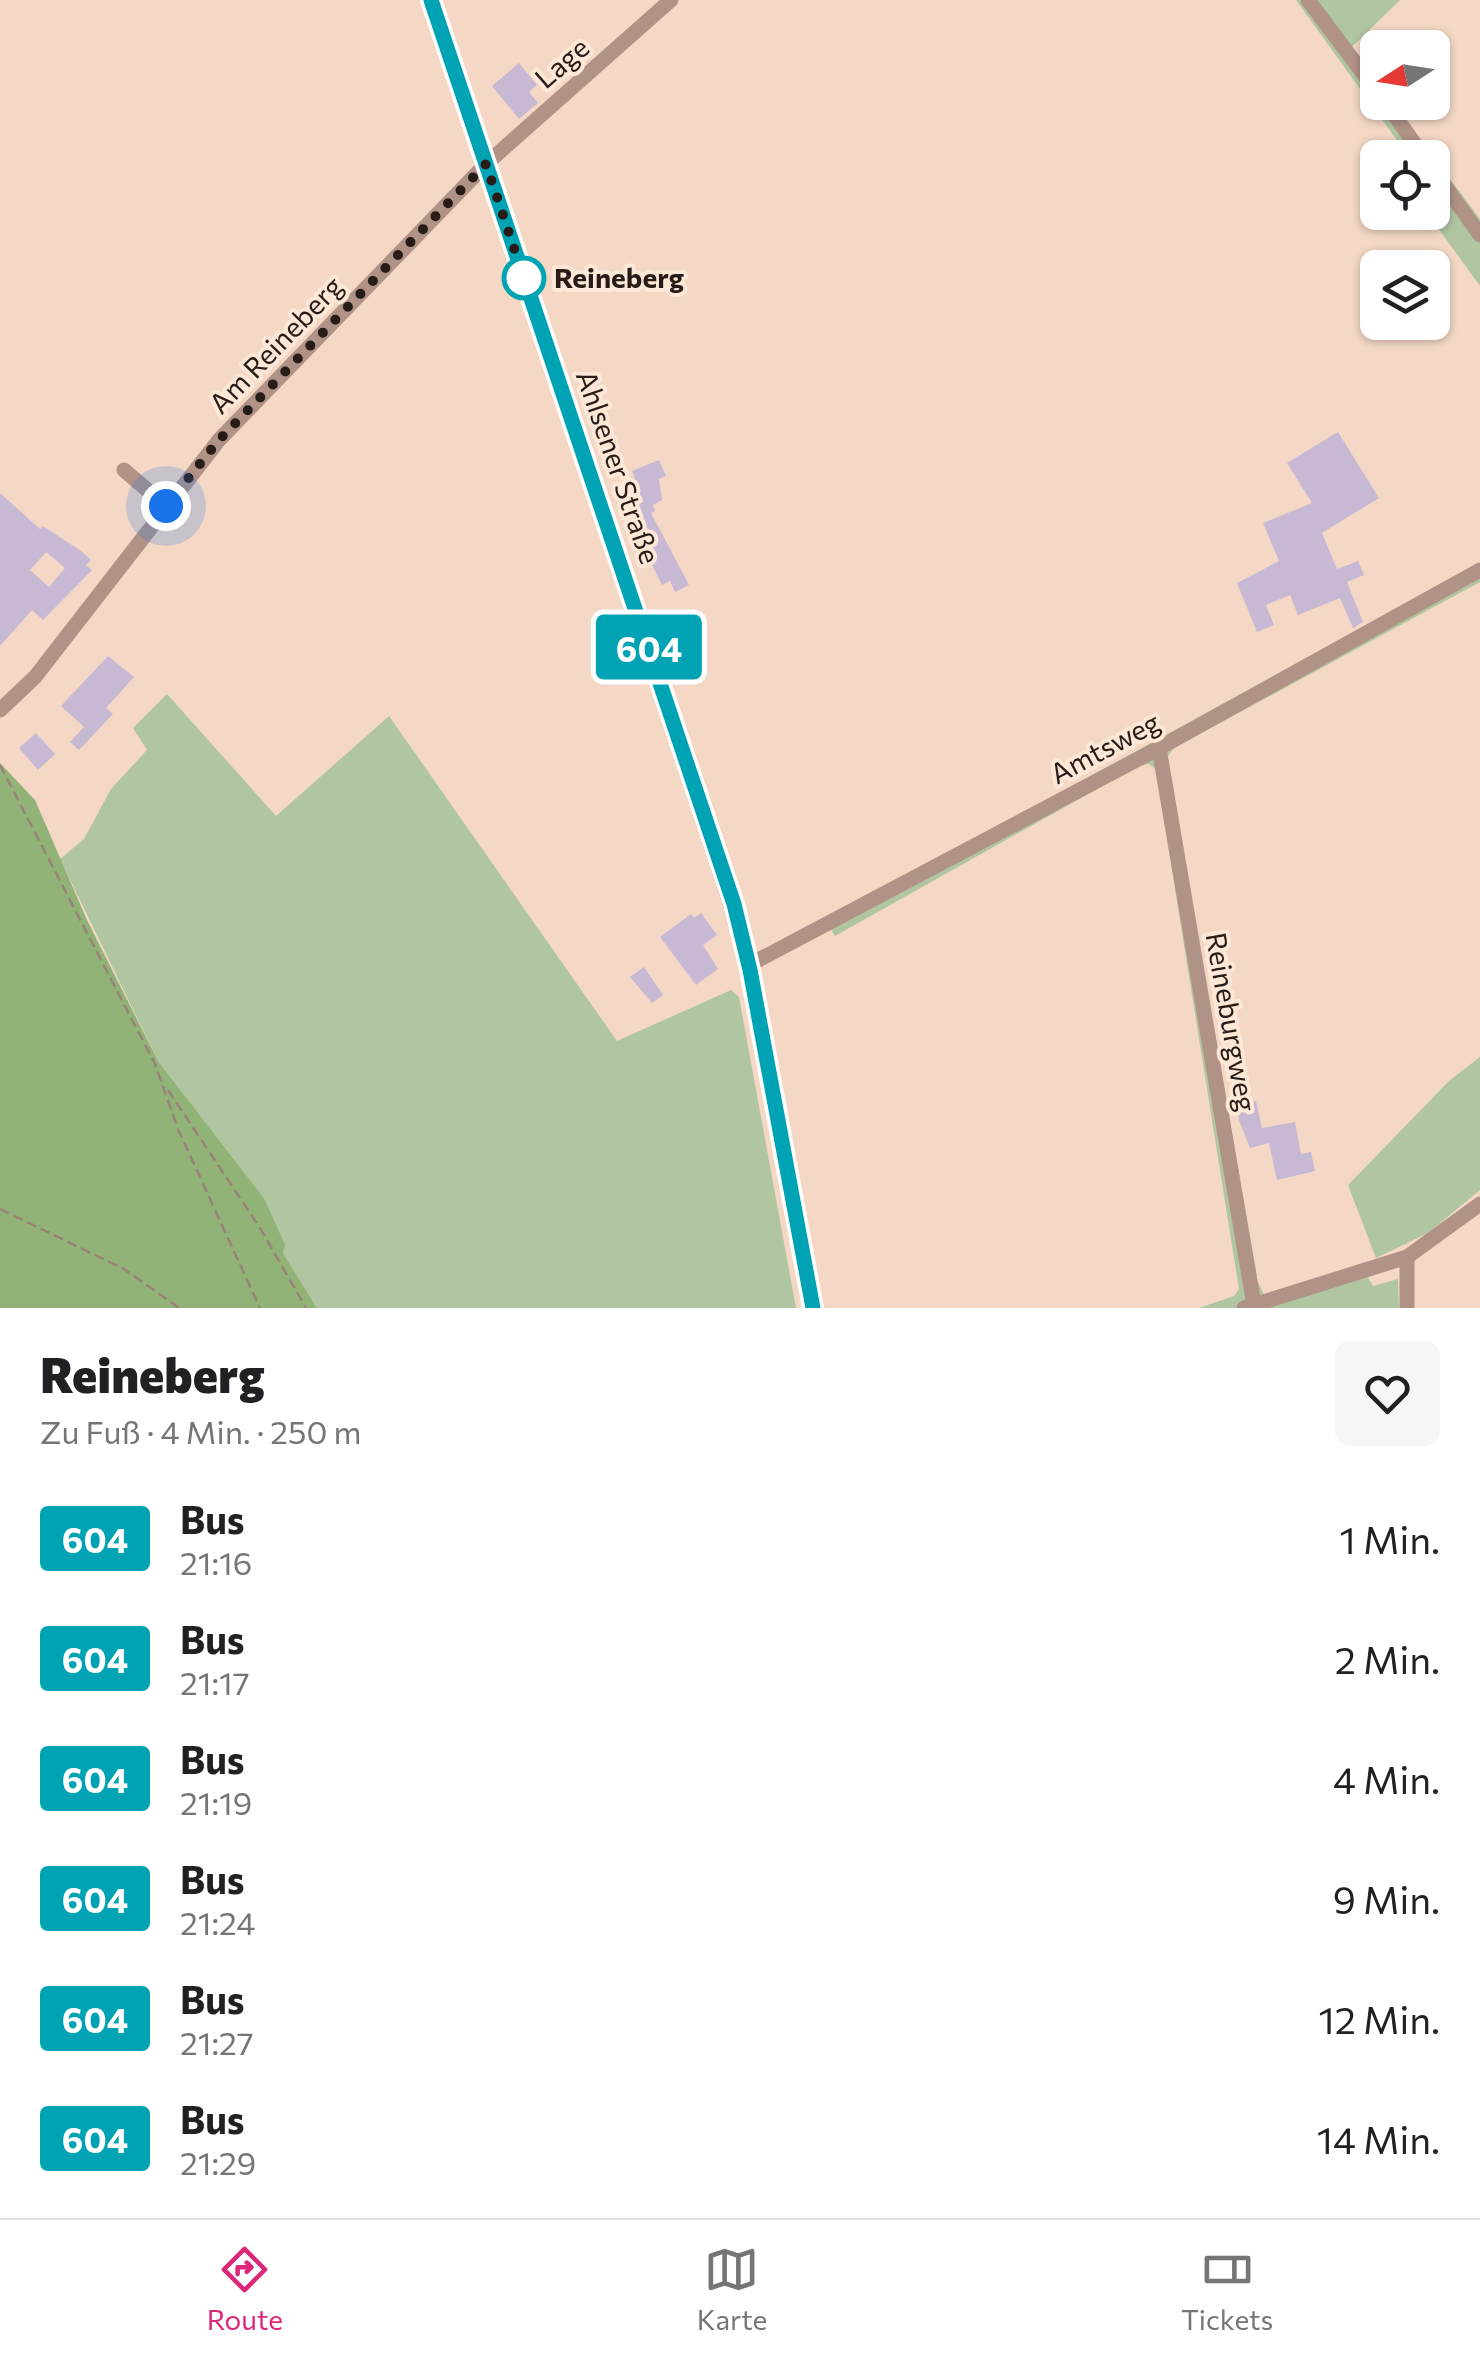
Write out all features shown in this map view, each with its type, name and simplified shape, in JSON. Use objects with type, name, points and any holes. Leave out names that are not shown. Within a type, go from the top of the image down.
[{"type":"main road","name":"Ahlsener Straße","points":[[431,0],[712,831],[749,965],[813,1308]]},
{"type":"street","name":"Lage","points":[[486,164],[671,0]]},
{"type":"street","points":[[1308,0],[1360,68]]},
{"type":"street","name":"Am Reineberg","points":[[3,702],[219,440],[486,164]]},
{"type":"street","points":[[1450,193],[1480,235]]},
{"type":"street","points":[[124,470],[166,506]]},
{"type":"street","name":"Amtsweg","points":[[749,965],[1158,748],[1480,570]]},
{"type":"street","name":"Reineburgweg","points":[[1158,748],[1248,1306],[1407,1257],[1464,1220],[1480,1204]]},
{"type":"street","points":[[1407,1257],[1407,1308]]},
{"type":"path","points":[[0,765],[167,1089],[260,1228],[306,1308]]},
{"type":"path","points":[[167,1089],[178,1129],[260,1308]]},
{"type":"path","points":[[0,1209],[124,1268],[179,1308]]},
{"type":"green space","points":[[1296,0],[1400,0],[1369,30],[1360,30],[1360,39],[1352,47],[1360,58],[1360,89]]},
{"type":"green space","points":[[1382,120],[1406,120],[1421,140],[1397,140]]},
{"type":"green space","points":[[1450,179],[1480,219],[1480,286],[1439,230],[1450,230]]},
{"type":"green space","points":[[1480,563],[1480,582],[1174,748],[1166,759],[1258,1282],[1270,1307],[1367,1276],[1373,1286],[1398,1279],[1399,1308],[1199,1308],[1234,1296],[1239,1289],[1156,770],[1149,764],[1138,766],[835,936],[826,921]]},
{"type":"green space","points":[[167,694],[276,816],[389,716],[617,1041],[731,990],[739,997],[796,1308],[317,1308],[283,1253],[264,1198],[158,1061],[60,859],[84,839],[111,789],[147,750],[133,728]]},
{"type":"green space","points":[[0,763],[35,800],[87,920],[158,1061],[264,1198],[285,1245],[283,1253],[317,1308],[0,1308]]},
{"type":"green space","points":[[1480,1057],[1480,1190],[1428,1233],[1376,1258],[1348,1185],[1450,1080]]},
{"type":"building","points":[[519,63],[537,85],[529,92],[538,103],[519,119],[492,86]]},
{"type":"building","points":[[1338,432],[1379,498],[1322,533],[1337,569],[1358,561],[1364,575],[1347,582],[1363,622],[1353,628],[1340,598],[1298,615],[1290,595],[1266,605],[1274,625],[1257,632],[1237,583],[1279,561],[1263,523],[1312,503],[1287,463]]},
{"type":"building","points":[[659,460],[666,476],[659,479],[662,500],[653,505],[655,511],[651,513],[689,585],[675,592],[670,581],[662,585],[644,549],[647,537],[625,483],[635,478],[632,471]]},
{"type":"building","points":[[0,493],[40,529],[43,526],[81,551],[91,560],[86,565],[92,570],[43,620],[32,610],[0,646]],"holes":[[[46,552],[65,568],[49,587],[30,570]]]},
{"type":"building","points":[[108,656],[134,677],[106,708],[113,714],[79,750],[70,742],[84,727],[61,706]]},
{"type":"building","points":[[36,733],[55,754],[38,770],[19,748]]},
{"type":"building","points":[[701,913],[717,935],[703,945],[718,969],[696,985],[660,937],[691,914],[694,918]]},
{"type":"building","points":[[644,967],[663,995],[652,1003],[630,977]]},
{"type":"building","points":[[1256,1101],[1262,1128],[1295,1122],[1301,1154],[1311,1152],[1315,1171],[1277,1180],[1269,1143],[1250,1148],[1236,1106]]},
{"type":"bus line","name":"604","points":[[431,0],[734,904],[771,1074],[813,1308]]},
{"type":"place","name":"Reineberg","points":[[524,278]]},
{"type":"route","points":[[166,506],[219,440],[486,164],[524,278]]}]
